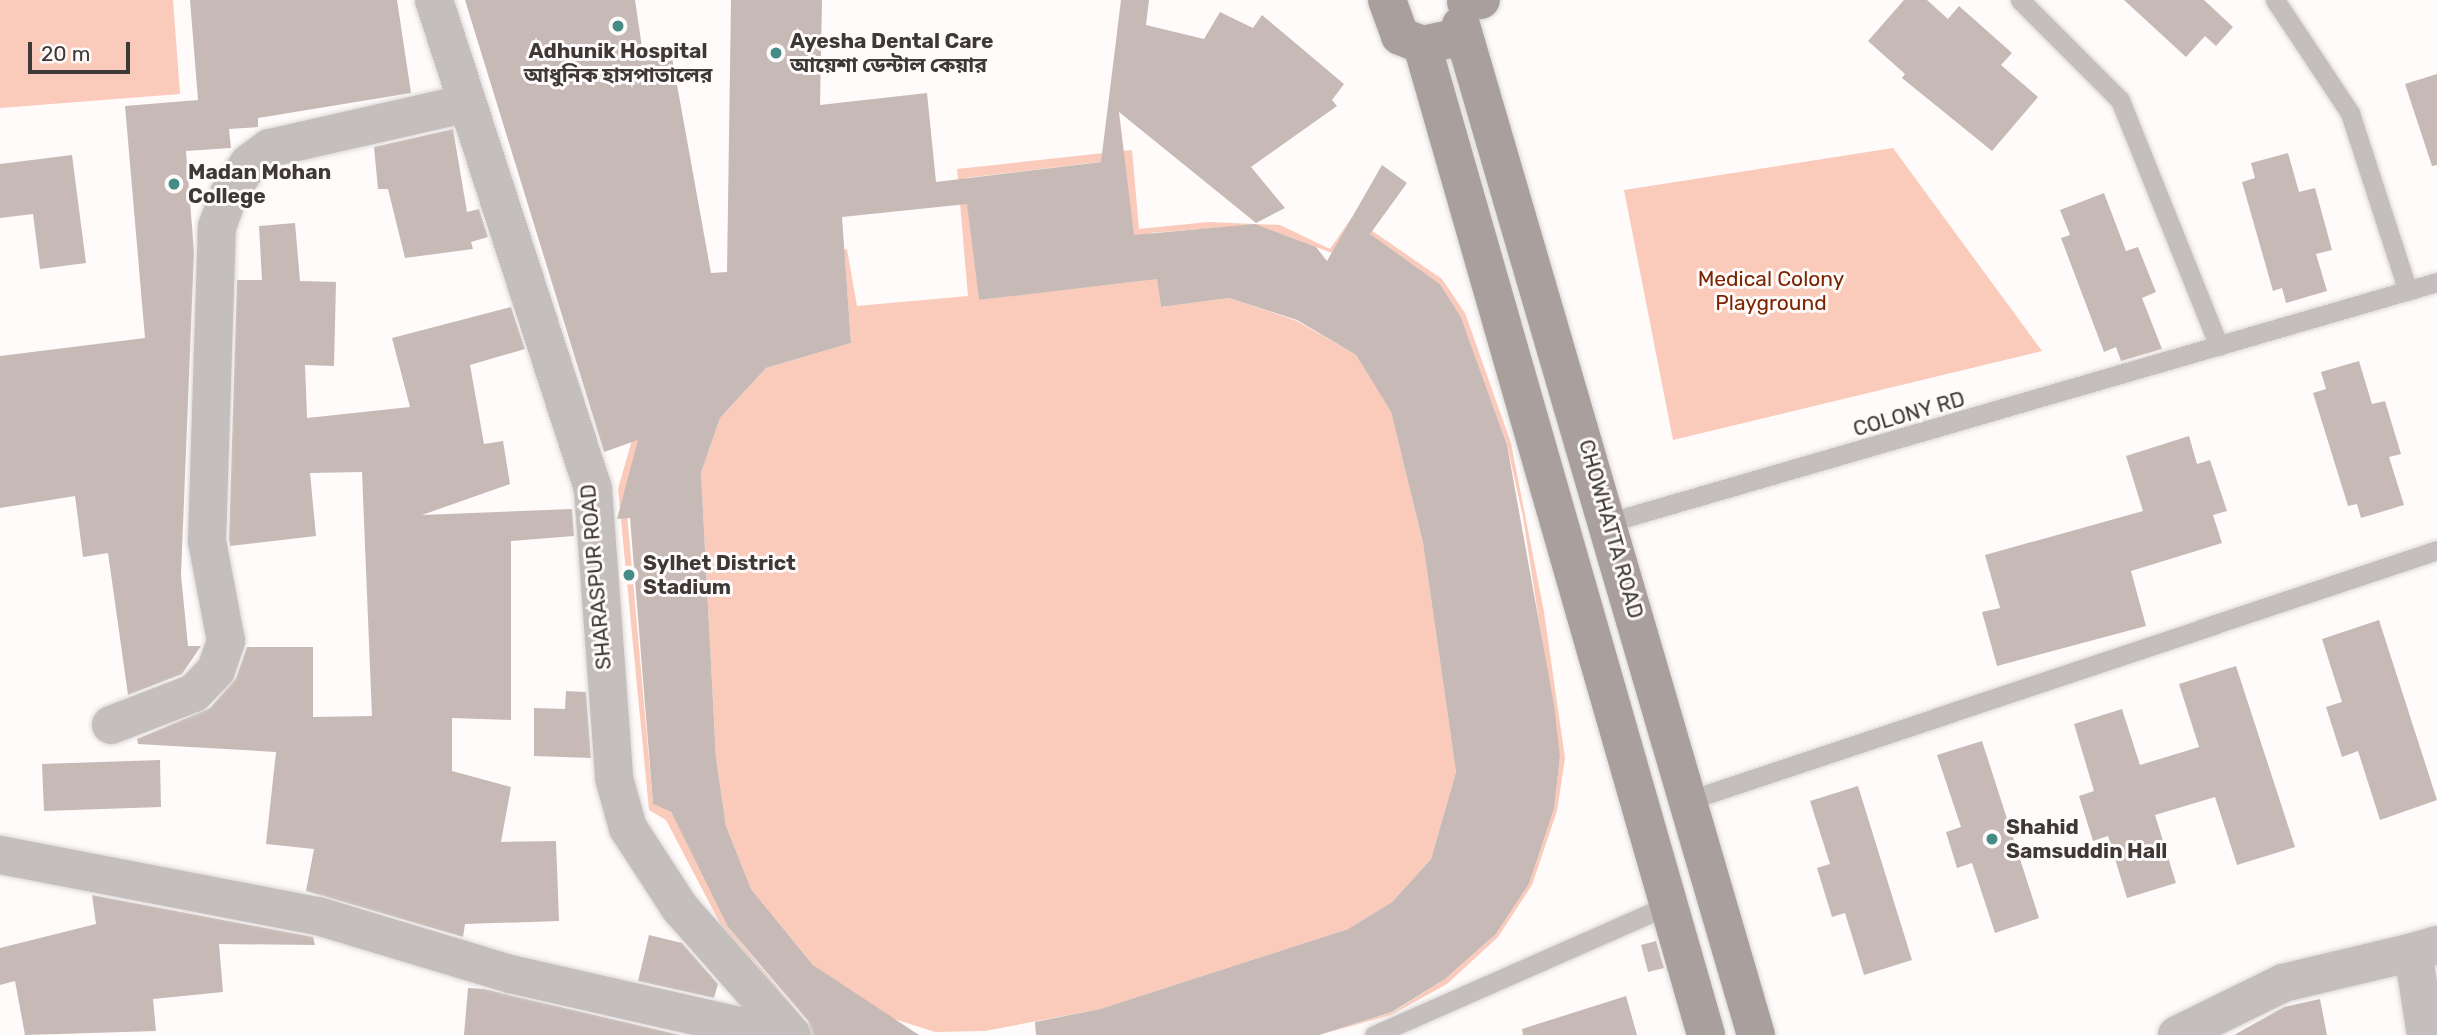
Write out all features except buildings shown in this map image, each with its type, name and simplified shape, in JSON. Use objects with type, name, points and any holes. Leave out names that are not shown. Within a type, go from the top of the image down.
[{"type":"main road","points":[[1387,0],[1392,26],[1422,45],[1706,1035]]},
{"type":"main road","points":[[1422,45],[1445,41],[1469,7]]},
{"type":"main road","name":"CHOWHATTA ROAD","points":[[1469,7],[1687,801],[1756,1035]]},
{"type":"main road","points":[[1564,536],[1610,522]]},
{"type":"street","name":"SHARASPUR ROAD","points":[[434,0],[463,104],[593,489],[614,778],[628,828],[680,908],[788,1032]]},
{"type":"street","points":[[111,724],[194,692],[216,670],[226,641],[207,541],[218,228],[229,194],[250,163],[270,148],[463,104]]},
{"type":"street","points":[[0,855],[318,915],[510,974],[739,1026],[788,1032]]},
{"type":"street","points":[[2177,1035],[2283,983],[2425,949],[2426,1035]]},
{"type":"lane","points":[[2020,0],[2120,100],[2219,346]]},
{"type":"lane","points":[[2275,0],[2350,113],[2408,291]]},
{"type":"lane","name":"COLONY RD","points":[[1610,522],[2437,282]]},
{"type":"lane","points":[[1687,801],[2437,550]]},
{"type":"lane","points":[[1374,1035],[1667,906]]},
{"type":"green space","points":[[0,0],[173,0],[180,94],[0,108]]},
{"type":"green space","name":"Medical Colony Playground","points":[[1893,148],[2042,351],[1673,440],[1624,190]]},
{"type":"green space","name":"Sylhet District Stadium","points":[[1132,150],[1139,229],[1208,222],[1280,225],[1330,249],[1352,217],[1442,279],[1465,313],[1511,443],[1544,612],[1565,758],[1557,811],[1532,885],[1498,937],[1447,984],[1391,1015],[1319,1035],[1393,1012],[1445,979],[1496,934],[1529,884],[1554,809],[1560,757],[1523,517],[1507,445],[1461,317],[1440,284],[1351,221],[1332,253],[1281,234],[1227,227],[1151,233],[1161,307],[1229,298],[1297,321],[1356,355],[1391,412],[1423,543],[1456,772],[1431,859],[1392,902],[1348,929],[1100,1009],[985,1031],[935,1032],[888,1017],[813,965],[751,889],[726,826],[716,758],[701,473],[720,418],[766,368],[851,343],[845,259],[625,491],[653,804],[671,812],[728,927],[817,1035],[809,1035],[724,931],[666,820],[649,810],[618,489],[642,405],[751,274],[847,249],[857,306],[968,296],[957,169]],"holes":[[[1124,159],[1139,281],[979,300],[965,178]]]},
{"type":"place","name":"Adhunik Hospital আধুনিক হাসপাতালের","points":[[618,26]]},
{"type":"place","name":"Ayesha Dental Care আয়েশা ডেন্টাল কেয়ার","points":[[776,53]]},
{"type":"place","name":"Madan Mohan College","points":[[174,184]]},
{"type":"place","name":"Sylhet District Stadium","points":[[629,575]]},
{"type":"place","name":"Shahid Samsuddin Hall","points":[[1992,839]]}]
